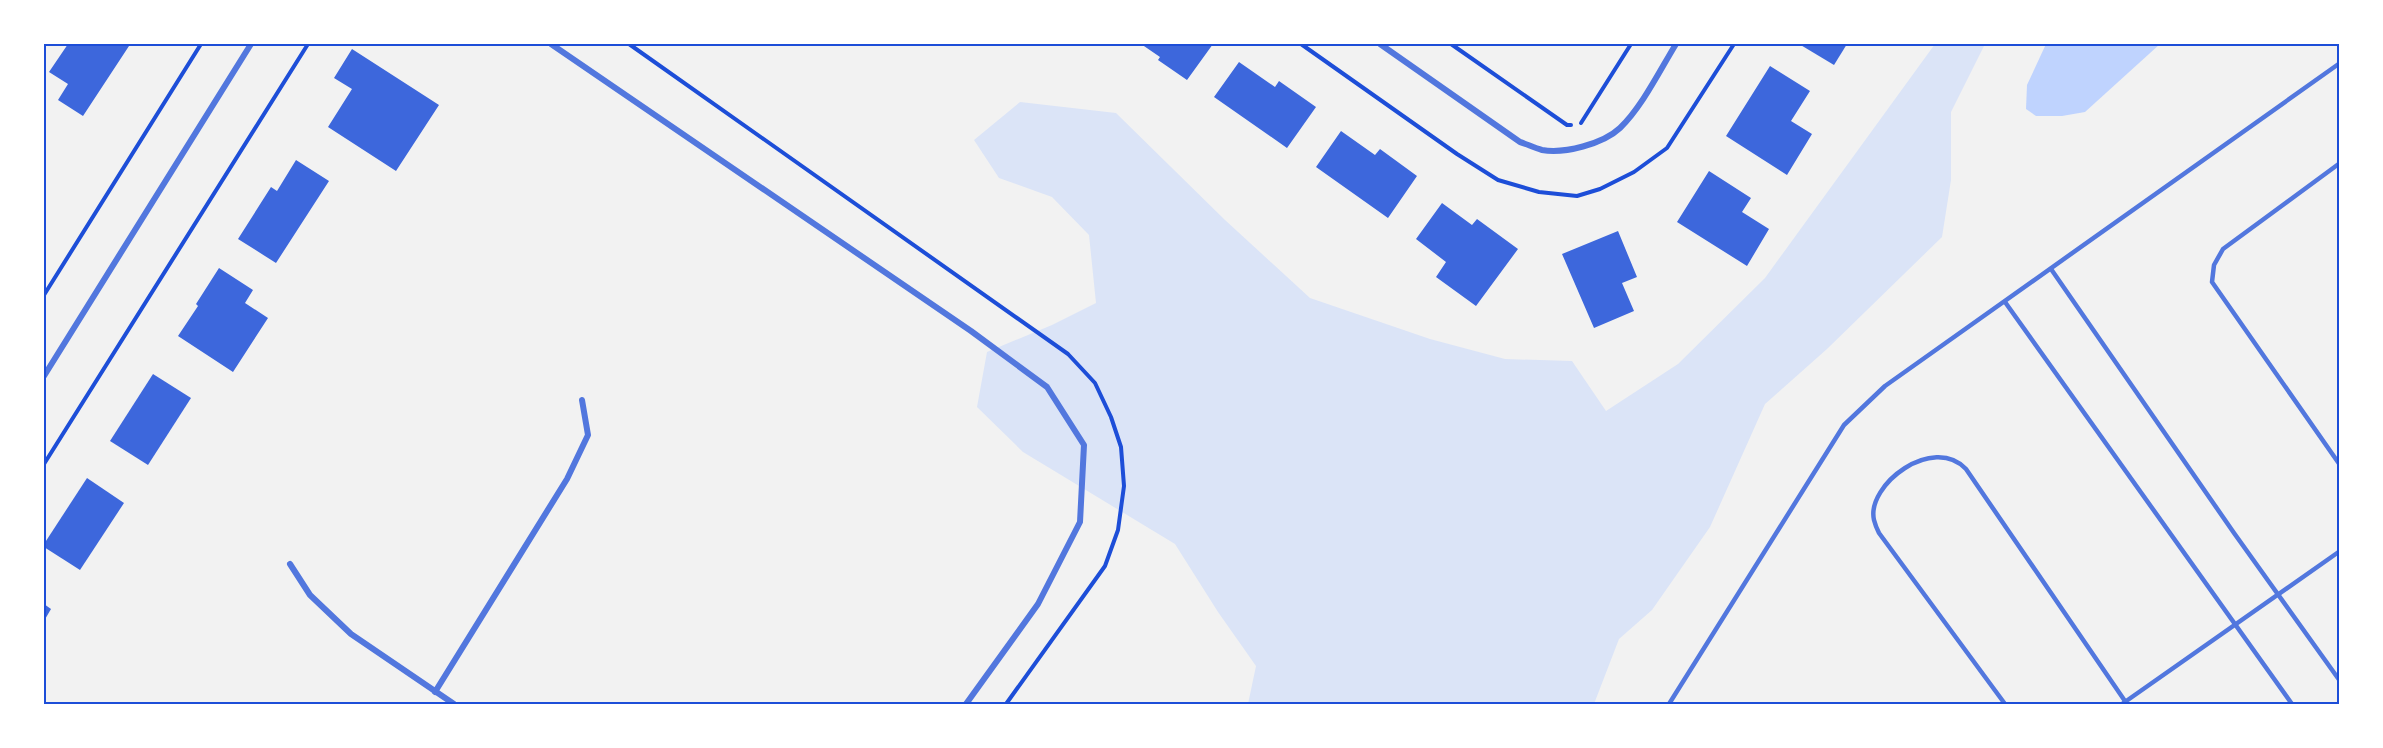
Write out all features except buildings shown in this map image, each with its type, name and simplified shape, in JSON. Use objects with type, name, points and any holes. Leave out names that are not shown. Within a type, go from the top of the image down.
[{"type":"street","points":[[44,376],[251,44]]},
{"type":"street","points":[[551,44],[971,331],[1047,387],[1084,445],[1080,522],[1038,604],[966,705]]},
{"type":"street","points":[[1380,44],[1520,142],[1543,150],[1580,148],[1602,140],[1619,129],[1635,110],[1676,44]]},
{"type":"street","points":[[435,692],[567,479],[588,435],[582,400]]},
{"type":"street","points":[[290,564],[310,595],[351,634],[454,705]]},
{"type":"lane","points":[[1669,705],[1844,425],[1886,386],[2340,63]]},
{"type":"lane","points":[[2340,163],[2223,249],[2214,265],[2212,282],[2340,465]]},
{"type":"lane","points":[[2051,269],[2340,681]]},
{"type":"lane","points":[[2005,302],[2292,705]]},
{"type":"lane","points":[[2005,705],[1879,533],[1873,518],[1878,495],[1886,485],[1917,461],[1929,457],[1949,458],[1959,461],[1966,469],[2125,704],[2340,551]]},
{"type":"path","points":[[44,295],[201,44]]},
{"type":"path","points":[[44,464],[308,44]]},
{"type":"path","points":[[1451,44],[1567,125],[1582,123],[1631,44]]},
{"type":"shaded area","points":[[1935,44],[1985,44],[1951,112],[1951,180],[1942,237],[1827,349],[1765,404],[1710,527],[1652,610],[1619,639],[1594,704],[1248,704],[1256,666],[1175,544],[1023,452],[977,407],[987,352],[1052,325],[1096,303],[1089,235],[1052,197],[999,178],[974,140],[1020,102],[1116,113],[1225,220],[1310,298],[1430,339],[1505,359],[1572,361],[1606,411],[1678,364],[1765,278]]},
{"type":"water","points":[[2046,44],[2160,44],[2085,112],[2062,116],[2036,116],[2026,109],[2027,85]]}]
